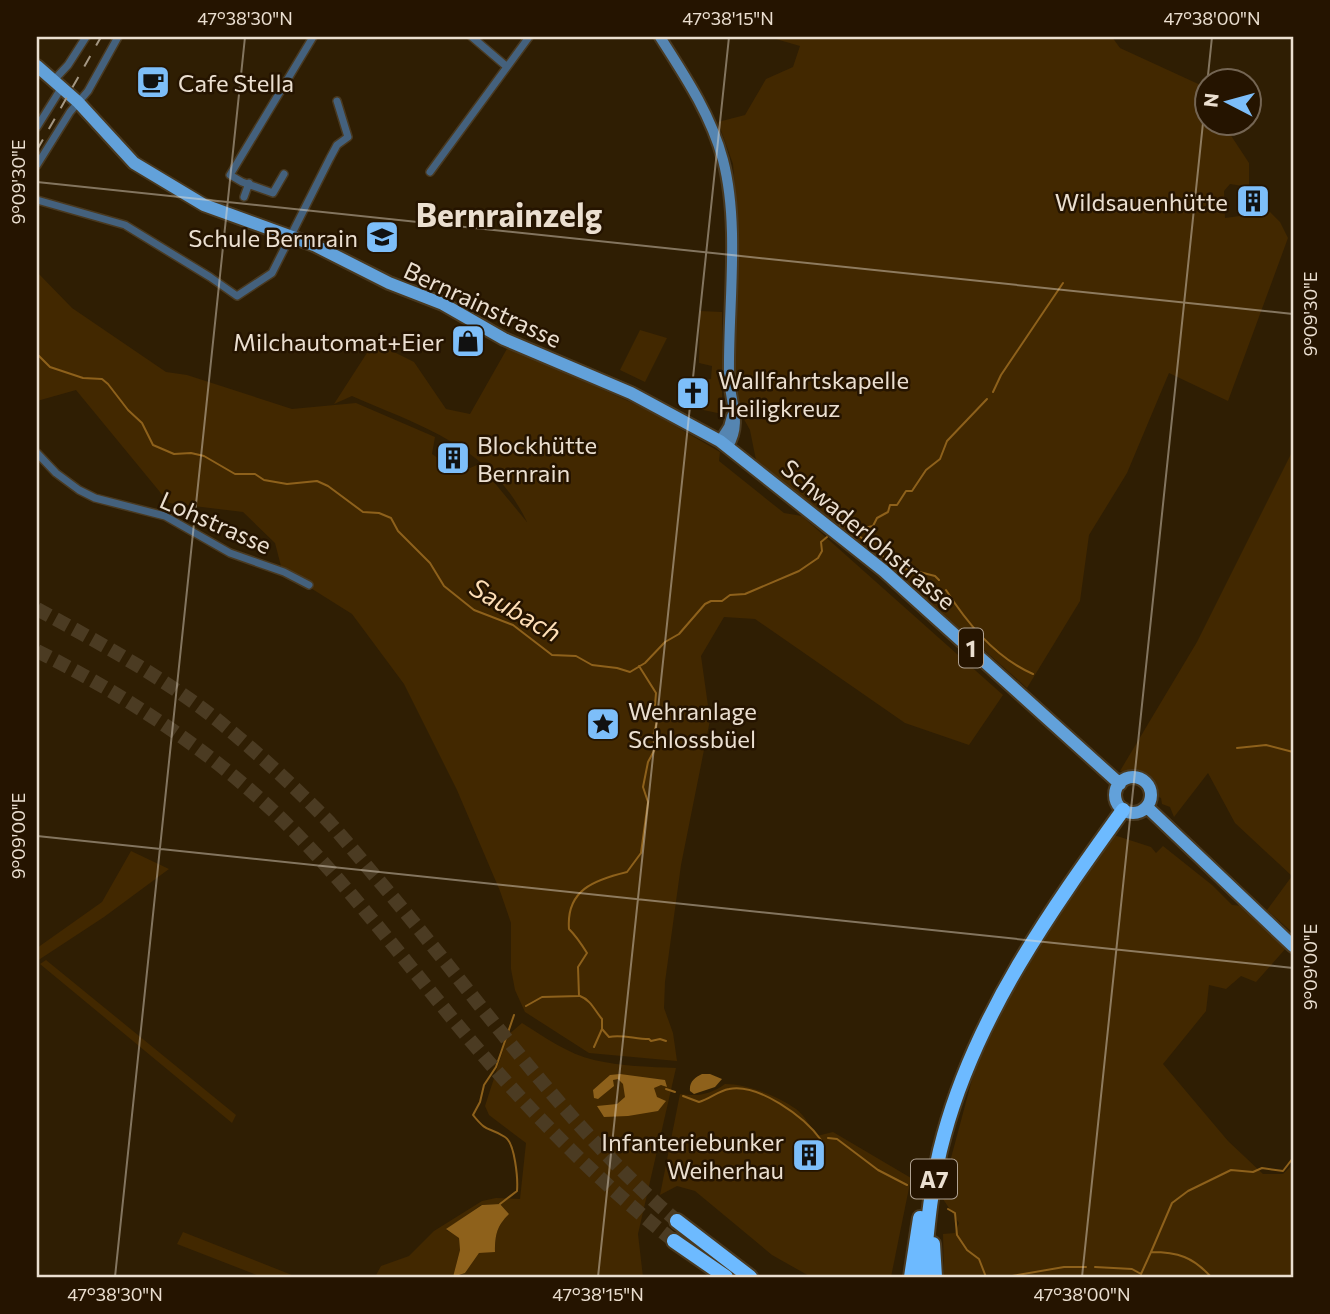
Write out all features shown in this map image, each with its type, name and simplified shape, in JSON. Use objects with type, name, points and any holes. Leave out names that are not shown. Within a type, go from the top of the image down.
[{"type":"highway","points":[[961,1085],[988,1019],[1010,978],[1123,810]]},
{"type":"highway","name":"A7","points":[[911,1277],[920,1216],[961,1085]]},
{"type":"highway","name":"A7","points":[[929,1277],[942,1169],[961,1085]]},
{"type":"highway","name":"A7","points":[[923,1277],[930,1202],[943,1136]]},
{"type":"highway","points":[[677,1221],[750,1277]]},
{"type":"highway","name":"A7","points":[[933,1234],[935,1277]]},
{"type":"highway","points":[[674,1241],[726,1277]]},
{"type":"main road","points":[[660,37],[708,118],[727,177],[731,239],[729,377],[733,410],[724,444]]},
{"type":"main road","name":"Bernrainstrasse","points":[[37,66],[78,102],[125,154],[145,171],[204,205],[314,245],[388,283],[443,304],[504,339],[631,393],[724,444],[746,460]]},
{"type":"main road","name":"Schwaderlohstrasse","points":[[746,460],[884,571],[1120,783]]},
{"type":"main road","points":[[1133,778],[1143,780],[1151,796],[1147,807],[1138,813],[1123,810],[1116,800],[1120,783],[1133,778]]},
{"type":"main road","points":[[1147,807],[1293,946]]},
{"type":"street","points":[[37,127],[68,65],[86,37]]},
{"type":"street","points":[[37,165],[70,112],[88,91],[117,37]]},
{"type":"street","points":[[284,174],[273,193],[249,183],[242,183],[230,175],[313,37]]},
{"type":"street","points":[[472,37],[506,66]]},
{"type":"street","points":[[430,172],[529,37]]},
{"type":"street","points":[[37,200],[125,225],[210,276],[237,296],[272,273],[337,145],[348,137],[337,101]]},
{"type":"street","points":[[244,197],[249,183]]},
{"type":"street","name":"Lohstrasse","points":[[37,453],[79,491],[95,498],[165,516],[230,553],[284,572],[309,585]]},
{"type":"shaded area","points":[[769,37],[1112,37],[1120,48],[1194,82],[1194,136],[1231,136],[1249,163],[1249,187],[1230,184],[1224,191],[1225,218],[1270,212],[1280,222],[1288,238],[1228,401],[1169,373],[1127,473],[1089,535],[1080,601],[1027,688],[882,560],[756,460],[750,430],[736,405],[736,201],[733,164],[718,122],[745,115],[766,79],[793,67],[800,46]]},
{"type":"shaded area","points":[[37,272],[72,308],[166,372],[187,375],[292,409],[356,403],[435,437],[432,454],[459,473],[479,464],[527,522],[512,496],[494,475],[475,457],[453,442],[352,396],[334,404],[374,342],[414,362],[446,409],[470,414],[508,347],[646,409],[720,452],[719,461],[784,513],[802,516],[1003,695],[969,745],[905,723],[755,619],[724,617],[701,656],[710,720],[681,865],[665,982],[664,1008],[673,1033],[677,1061],[589,1053],[525,1012],[515,990],[511,969],[511,923],[457,790],[404,684],[352,614],[282,570],[275,543],[243,512],[169,503],[76,390],[37,401]]},
{"type":"shaded area","points":[[700,311],[722,312],[722,414],[694,408],[704,380],[711,379],[712,366],[699,363]]},
{"type":"shaded area","points":[[640,330],[667,338],[645,382],[620,370]]},
{"type":"shaded area","points":[[1293,450],[1293,933],[1267,910],[1292,876],[1235,823],[1208,773],[1174,817],[1170,807],[1162,804],[1161,798],[1156,796],[1147,779],[1120,771],[1197,642]]},
{"type":"shaded area","points":[[1114,835],[1151,847],[1156,853],[1163,846],[1212,885],[1232,905],[1244,906],[1287,947],[1256,982],[1241,976],[1226,989],[1209,985],[1206,1011],[1163,1064],[1228,1141],[1263,1174],[1283,1174],[1293,1164],[1293,1277],[944,1277],[943,1234],[955,1233],[959,1223],[943,1199],[974,1072],[1003,1010],[1047,934]]},
{"type":"shaded area","points":[[131,851],[169,869],[104,917],[37,961],[37,948],[102,902]]},
{"type":"shaded area","points":[[46,960],[236,1115],[232,1123],[40,964]]},
{"type":"shaded area","points":[[522,1023],[584,1057],[625,1065],[676,1068],[638,1234],[643,1277],[455,1277],[465,1273],[479,1253],[495,1251],[498,1231],[509,1214],[500,1204],[481,1205],[446,1230],[459,1237],[460,1250],[453,1277],[375,1277],[381,1266],[409,1256],[434,1231],[482,1201],[496,1198],[520,1199],[526,1143],[489,1115],[485,1106],[508,1035]]},
{"type":"shaded area","points":[[702,1074],[722,1079],[715,1087],[694,1094],[690,1091],[690,1085]]},
{"type":"shaded area","points":[[610,1075],[665,1080],[667,1087],[661,1085],[654,1088],[657,1097],[666,1101],[658,1111],[604,1117],[597,1106],[617,1104],[625,1097],[623,1084],[618,1079],[613,1080],[614,1086],[598,1099],[594,1098],[593,1090]]},
{"type":"shaded area","points":[[725,1084],[752,1088],[789,1104],[807,1121],[817,1136],[833,1132],[911,1178],[891,1277],[811,1277],[772,1255],[695,1191],[677,1186],[660,1195],[680,1094],[704,1094]]},
{"type":"shaded area","points":[[500,1204],[509,1214],[498,1231],[495,1252],[479,1253],[465,1273],[453,1277],[460,1250],[459,1238],[446,1229],[482,1205]]},
{"type":"shaded area","points":[[183,1232],[297,1277],[262,1277],[177,1244]]},
{"type":"waterway","points":[[993,392],[1001,375],[1063,283]]},
{"type":"waterway","name":"Saubach","points":[[37,354],[50,367],[83,378],[102,379],[142,423],[153,445],[174,454],[191,453],[204,456],[235,474],[255,474],[264,480],[287,484],[317,481],[363,512],[379,513],[391,518],[398,531],[430,563],[444,586],[474,610],[513,625],[552,655],[576,656],[592,665],[630,672],[645,663],[665,642],[679,634],[705,604],[722,601],[730,595],[745,594],[799,571],[818,558],[822,551],[821,542],[827,537]]},
{"type":"waterway","points":[[857,535],[864,528],[873,526],[877,518],[888,512],[890,505],[897,505],[906,491],[912,491],[926,470],[940,459],[947,441],[987,399]]},
{"type":"waterway","points":[[840,525],[843,524],[879,551],[887,561],[935,576],[939,580]]},
{"type":"waterway","points":[[946,590],[963,615],[995,649],[1033,674]]},
{"type":"waterway","name":"Saubach","points":[[526,1006],[542,997],[579,996],[578,967],[587,953],[569,929],[572,905],[577,896],[593,883],[627,872],[641,853],[648,802],[643,787],[648,762],[655,749],[653,737],[658,717],[656,693],[639,666]]},
{"type":"waterway","points":[[1237,748],[1266,745],[1293,752]]},
{"type":"waterway","name":"Saubach","points":[[580,996],[590,1003],[602,1019],[602,1029],[609,1037],[666,1041]]},
{"type":"waterway","points":[[500,1204],[517,1191],[511,1146],[505,1137],[485,1127],[473,1115],[484,1085],[496,1067],[514,1015]]},
{"type":"waterway","points":[[594,1047],[602,1029]]},
{"type":"waterway","points":[[666,1089],[675,1092]]},
{"type":"waterway","name":"Saubach","points":[[683,1096],[699,1102],[729,1089],[753,1091],[793,1112],[821,1140]]},
{"type":"waterway","name":"Saubach","points":[[828,1138],[837,1139],[878,1170],[907,1185]]},
{"type":"waterway","name":"Saubach","points":[[1151,1252],[1172,1203],[1188,1191],[1231,1170],[1253,1172],[1262,1168],[1283,1171],[1293,1158]]},
{"type":"waterway","name":"Saubach","points":[[948,1209],[955,1213],[957,1235],[967,1250],[979,1259],[986,1277]]},
{"type":"waterway","name":"Saubach","points":[[1095,1267],[1132,1269],[1141,1274],[1151,1252],[1161,1252],[1191,1260],[1211,1277]]},
{"type":"waterway","name":"Saubach","points":[[1006,1277],[1064,1267],[1086,1267]]},
{"type":"tunnel","points":[[37,609],[108,648],[177,691],[221,723],[291,784],[330,823],[411,919],[556,1099],[635,1183],[677,1221]]},
{"type":"tunnel","points":[[37,651],[110,691],[181,736],[247,787],[278,815],[354,897],[464,1033],[531,1109],[576,1155],[674,1241]]},
{"type":"railway","points":[[37,150],[101,37]]},
{"type":"place","name":"Cafe Stella","points":[[153,82]]},
{"type":"place","name":"Wildsauenhütte","points":[[1253,201]]},
{"type":"place","name":"Schule Bernrain","points":[[382,237]]},
{"type":"place","name":"Milchautomat+Eier","points":[[468,341]]},
{"type":"place","name":"Wallfahrtskapelle Heiligkreuz","points":[[693,393]]},
{"type":"place","name":"Blockhütte Bernrain","points":[[453,458]]},
{"type":"place","name":"Wehranlage Schlossbüel","points":[[603,724]]},
{"type":"place","name":"Infanteriebunker Weiherhau","points":[[809,1155]]},
{"type":"district","name":"Bernrainzelg","points":[[509,214]]}]
